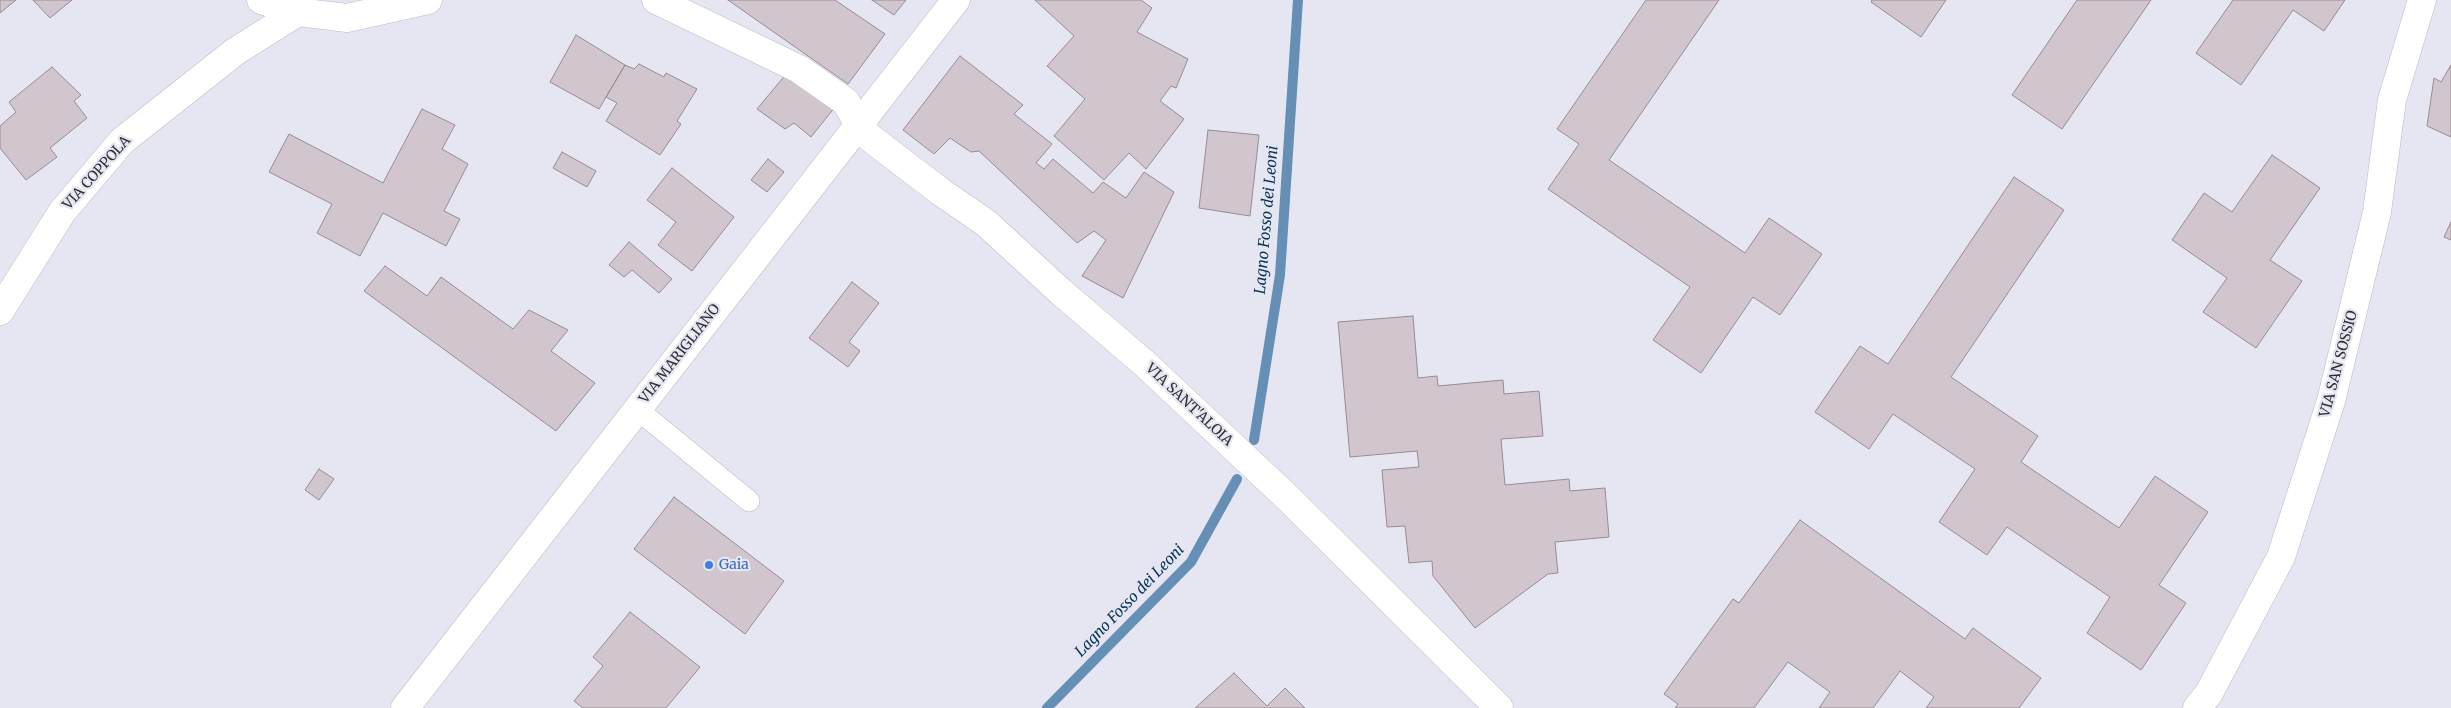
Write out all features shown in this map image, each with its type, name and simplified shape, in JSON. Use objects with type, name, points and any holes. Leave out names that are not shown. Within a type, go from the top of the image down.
[{"type":"street","points":[[261,0],[298,12],[347,18],[428,0]]},
{"type":"street","name":"VIA SANT'ALOIA","points":[[656,0],[799,69],[846,102],[859,125],[870,137],[926,181],[986,223],[1061,292],[1144,363],[1289,499],[1499,708]]},
{"type":"street","name":"VIA MARIGLIANO","points":[[405,708],[956,0]]},
{"type":"street","name":"VIA SAN SOSSIO","points":[[2197,708],[2209,693],[2281,557],[2331,401],[2377,212],[2392,100],[2422,0]]},
{"type":"street","name":"VIA COPPOLA","points":[[0,311],[62,212],[122,141],[236,50],[298,12]]},
{"type":"lane","points":[[637,409],[749,501]]},
{"type":"building","points":[[0,0],[16,0],[0,13]]},
{"type":"building","points":[[33,0],[72,0],[50,18]]},
{"type":"building","points":[[728,0],[835,0],[885,34],[848,84]]},
{"type":"building","points":[[872,0],[906,0],[894,15]]},
{"type":"building","points":[[1035,0],[1141,0],[1152,8],[1137,32],[1188,59],[1176,88],[1171,86],[1160,101],[1184,119],[1146,169],[1129,153],[1104,180],[1054,136],[1085,99],[1047,66],[1074,36]]},
{"type":"building","points":[[1646,0],[1719,0],[1609,160],[1745,253],[1769,218],[1822,254],[1780,315],[1753,297],[1701,373],[1653,340],[1690,287],[1548,189],[1579,144],[1557,129]]},
{"type":"building","points":[[1872,0],[1946,0],[1921,37],[1871,2]]},
{"type":"building","points":[[2077,0],[2151,0],[2062,129],[2012,95]]},
{"type":"building","points":[[2233,0],[2345,0],[2324,31],[2293,10],[2241,85],[2196,53]]},
{"type":"building","points":[[576,35],[625,65],[599,109],[550,82]]},
{"type":"building","points":[[960,56],[1023,105],[1014,114],[1052,144],[1036,163],[1044,169],[1053,159],[1093,193],[1103,182],[1126,198],[1144,172],[1174,192],[1123,298],[1082,276],[1106,240],[1094,231],[1077,243],[979,151],[971,152],[950,138],[934,154],[903,130]]},
{"type":"building","points":[[639,64],[664,77],[666,73],[697,89],[677,121],[681,124],[660,155],[606,121],[617,103],[606,97],[625,65],[634,69]]},
{"type":"building","points":[[2451,65],[2451,137],[2427,126],[2434,78],[2441,82]]},
{"type":"building","points":[[52,67],[81,95],[74,101],[87,118],[50,148],[57,157],[26,180],[0,148],[0,126],[16,112],[9,102]]},
{"type":"building","points":[[787,73],[835,107],[811,137],[794,123],[785,129],[757,109]]},
{"type":"building","points":[[422,109],[455,125],[442,149],[468,164],[444,211],[460,219],[446,246],[383,213],[360,256],[317,233],[332,204],[269,172],[289,134],[383,183]]},
{"type":"building","points":[[1208,130],[1259,135],[1250,216],[1199,208]]},
{"type":"building","points":[[562,152],[596,171],[587,187],[553,168]]},
{"type":"building","points":[[2272,155],[2320,188],[2270,260],[2302,281],[2256,348],[2203,312],[2227,278],[2172,240],[2204,193],[2232,212]]},
{"type":"building","points":[[768,159],[784,172],[767,192],[751,180]]},
{"type":"building","points":[[672,168],[734,217],[692,271],[658,245],[676,222],[647,200]]},
{"type":"building","points":[[2014,177],[2064,210],[1951,377],[2038,436],[2021,462],[2119,528],[2155,476],[2208,512],[2159,585],[2186,603],[2141,670],[2087,633],[2110,597],[2007,527],[1987,555],[1939,522],[1975,469],[1893,414],[1869,449],[1815,412],[1860,346],[1888,364]]},
{"type":"building","points":[[2451,222],[2451,240],[2444,237]]},
{"type":"building","points":[[629,242],[672,279],[659,293],[632,270],[624,277],[609,265]]},
{"type":"building","points":[[385,266],[427,296],[441,277],[513,329],[529,310],[568,330],[551,351],[595,383],[556,431],[364,291]]},
{"type":"building","points":[[852,282],[879,303],[849,342],[860,351],[848,367],[809,338]]},
{"type":"building","points":[[1413,316],[1418,378],[1437,376],[1438,386],[1503,380],[1504,394],[1539,391],[1543,436],[1501,439],[1505,485],[1569,479],[1570,491],[1605,488],[1609,537],[1555,542],[1558,573],[1548,574],[1475,628],[1433,576],[1432,561],[1409,563],[1405,526],[1387,527],[1382,470],[1419,467],[1417,451],[1350,457],[1338,322]]},
{"type":"building","points":[[319,469],[334,479],[319,500],[305,490]]},
{"type":"building","name":"Gaia","points":[[674,497],[784,581],[745,634],[634,549]]},
{"type":"building","points":[[1800,520],[1965,639],[1973,628],[2041,678],[2019,708],[1926,708],[1934,697],[1900,671],[1873,708],[1819,708],[1830,692],[1788,662],[1754,708],[1675,708],[1678,704],[1664,694],[1733,599],[1739,603]]},
{"type":"building","points":[[630,612],[700,667],[666,708],[583,708],[574,701],[603,666],[593,657]]},
{"type":"building","points":[[1234,673],[1267,706],[1285,688],[1305,708],[1195,708]]},
{"type":"waterway","name":"Lagno Fosso dei Leoni","points":[[1254,440],[1280,275],[1298,0]]},
{"type":"waterway","name":"Lagno Fosso dei Leoni","points":[[1047,708],[1191,562],[1237,479]]},
{"type":"place","name":"Gaia","points":[[709,565]]}]
